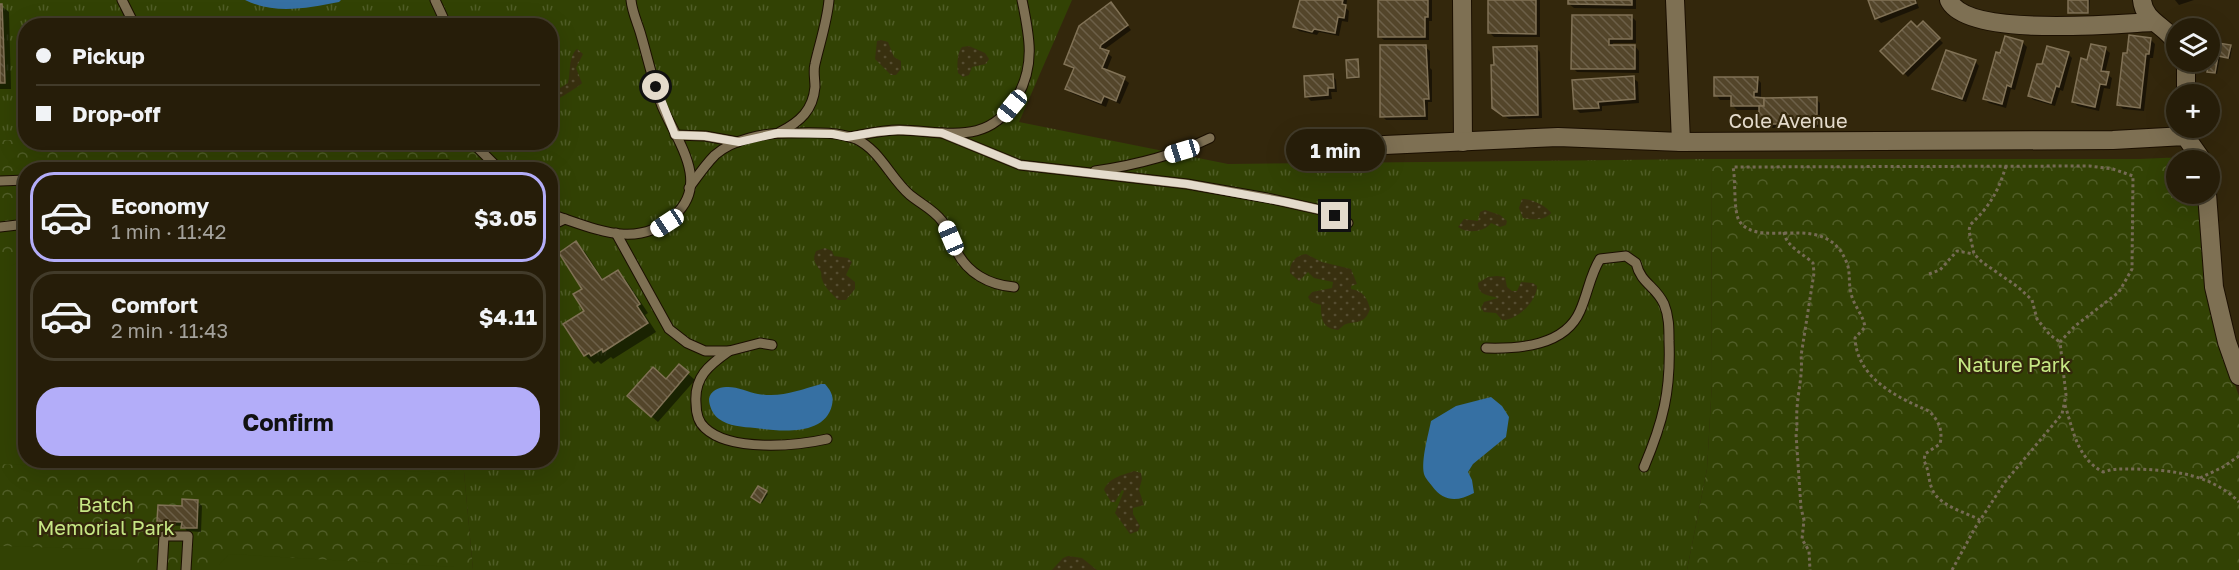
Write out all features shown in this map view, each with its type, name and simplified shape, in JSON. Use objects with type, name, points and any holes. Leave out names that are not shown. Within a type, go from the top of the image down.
[{"type":"street","points":[[1462,0],[1463,142]]},
{"type":"street","points":[[1675,0],[1681,142]]},
{"type":"street","points":[[1949,0],[1951,6],[1966,16],[1993,24],[2075,26],[2152,22]]},
{"type":"street","points":[[2142,0],[2142,5],[2152,22],[2166,30]]},
{"type":"street","name":"Cole Avenue","points":[[1363,146],[1558,137],[1681,142],[2101,140],[2166,134]]},
{"type":"street","points":[[2208,204],[2214,288],[2227,342],[2239,376]]},
{"type":"lane","points":[[122,0],[131,18]]},
{"type":"lane","points":[[435,0],[443,18]]},
{"type":"lane","points":[[558,216],[633,236],[655,231],[680,211],[689,188],[691,176],[688,159],[662,105],[631,0]]},
{"type":"lane","points":[[689,188],[716,155],[739,142],[778,133],[803,118],[811,103],[815,84],[814,69],[824,34],[829,0]]},
{"type":"lane","points":[[847,137],[900,130],[942,133],[988,128],[1002,119],[1022,89],[1030,60],[1029,34],[1022,0]]},
{"type":"lane","points":[[778,133],[833,134],[857,140],[873,152],[909,195],[938,215],[957,253],[972,272],[989,282],[1014,287]]},
{"type":"lane","points":[[942,133],[1020,165],[1187,184],[1267,198],[1321,210],[1348,223]]},
{"type":"lane","points":[[675,135],[705,136],[739,142]]},
{"type":"lane","points":[[1084,173],[1137,165],[1182,151],[1210,138]]},
{"type":"lane","points":[[480,150],[492,162]]},
{"type":"lane","points":[[0,181],[18,180]]},
{"type":"lane","points":[[558,222],[566,219]]},
{"type":"lane","points":[[0,227],[18,225]]},
{"type":"lane","points":[[615,233],[669,329],[687,343],[705,351],[729,351],[760,343],[772,345]]},
{"type":"lane","points":[[1486,348],[1527,346],[1560,334],[1574,323],[1581,310],[1593,270],[1600,259],[1626,256],[1636,263],[1638,275],[1653,287],[1664,303],[1668,317],[1670,360],[1668,393],[1660,430],[1644,468]]},
{"type":"lane","points":[[729,351],[712,362],[699,377],[696,387],[696,412],[704,428],[730,440],[763,445],[802,445],[827,440]]},
{"type":"lane","points":[[162,570],[164,536],[188,536],[186,570]]},
{"type":"path","points":[[1952,570],[1980,520],[2005,482],[2062,414],[2066,395],[2060,342],[2050,335],[2037,319],[2032,300],[1974,254],[1969,231],[1970,225],[1984,213],[1991,202],[1998,190],[2006,166]]},
{"type":"path","points":[[1980,520],[1938,498],[1932,489],[1928,467],[1924,461],[1925,454],[1940,444],[1942,434],[1935,417],[1929,411],[1879,384],[1862,364],[1855,338],[1865,327],[1851,295],[1847,262],[1843,255],[1823,237],[1816,234],[1756,232],[1746,228],[1736,216],[1733,167],[2089,166],[2113,169],[2133,176],[2132,269],[2119,292],[2075,326],[2060,342]]},
{"type":"path","points":[[1784,232],[1785,238],[1792,246],[1813,263],[1814,273],[1801,356],[1802,369],[1796,412],[1801,508],[1804,520],[1802,539],[1809,551],[1810,570]]},
{"type":"path","points":[[1929,274],[1940,270],[1957,251],[1974,254]]},
{"type":"path","points":[[2064,403],[2075,442],[2093,467],[2103,472],[2120,468],[2162,470],[2200,477],[2239,502]]},
{"type":"path","points":[[2200,477],[2223,468],[2239,456]]},
{"type":"green space","points":[[0,0],[1072,0],[1019,122],[1228,164],[1711,159],[1712,382],[1707,469],[1687,570],[473,570],[464,468],[558,468],[558,162],[486,162],[472,150],[558,150],[558,18],[18,18],[18,140],[0,140]]},
{"type":"green space","name":"Batch Memorial Park","points":[[0,140],[18,140],[18,150],[472,150],[486,162],[18,162],[18,468],[464,468],[473,570],[0,570]]},
{"type":"green space","name":"Nature Park","points":[[2166,158],[2166,204],[2201,204],[2234,382],[2239,396],[2239,570],[1687,570],[1707,469],[1712,382],[1711,159]]},
{"type":"green space","points":[[18,262],[18,465],[0,464],[0,275]]},
{"type":"green space","points":[[87,468],[133,468],[130,470]]},
{"type":"green space","points":[[333,468],[454,468],[454,473]]},
{"type":"green space","points":[[0,546],[126,550],[137,560],[137,570],[0,570]]},
{"type":"green space","points":[[229,554],[454,567],[454,570],[219,570],[219,565]]},
{"type":"sand","points":[[877,41],[888,42],[894,57],[901,61],[901,69],[896,75],[891,75],[875,59]]},
{"type":"sand","points":[[969,46],[985,53],[989,59],[986,64],[972,67],[969,75],[963,77],[958,73],[958,56],[962,47]]},
{"type":"sand","points":[[577,49],[583,54],[576,68],[582,83],[558,98],[558,89],[568,83],[574,52]]},
{"type":"sand","points":[[1522,199],[1538,203],[1551,213],[1541,219],[1523,218],[1519,208]]},
{"type":"sand","points":[[1485,210],[1500,215],[1507,221],[1506,225],[1500,227],[1491,223],[1476,231],[1466,231],[1458,227],[1464,219],[1478,221],[1480,212]]},
{"type":"sand","points":[[825,248],[832,251],[834,256],[848,258],[852,262],[846,275],[855,282],[855,289],[846,300],[838,300],[823,282],[814,257],[816,251]]},
{"type":"sand","points":[[1306,254],[1322,262],[1351,269],[1357,284],[1351,286],[1351,289],[1361,293],[1369,305],[1370,309],[1366,317],[1360,321],[1345,324],[1338,330],[1326,325],[1322,319],[1321,305],[1311,302],[1308,297],[1312,292],[1332,288],[1333,282],[1314,278],[1308,272],[1299,281],[1290,273],[1294,260]]},
{"type":"sand","points":[[1488,277],[1505,277],[1507,287],[1512,291],[1517,291],[1521,282],[1533,283],[1537,286],[1534,298],[1520,314],[1502,320],[1496,313],[1484,312],[1481,308],[1484,302],[1498,298],[1482,293],[1478,283]]},
{"type":"sand","points":[[1134,471],[1141,473],[1139,490],[1144,505],[1133,508],[1133,514],[1140,526],[1138,531],[1130,534],[1115,513],[1124,491],[1122,490],[1115,502],[1111,502],[1104,490],[1112,480]]},
{"type":"sand","points":[[1068,556],[1082,558],[1097,570],[1052,570]]},
{"type":"water","points":[[245,0],[341,0],[303,8],[280,9],[257,5]]},
{"type":"water","points":[[825,384],[832,396],[832,405],[828,415],[820,423],[800,430],[731,425],[717,417],[709,402],[713,392],[723,387],[775,395]]},
{"type":"water","points":[[1491,397],[1502,406],[1509,417],[1506,437],[1473,464],[1468,472],[1474,493],[1462,498],[1446,498],[1426,479],[1424,474],[1424,455],[1431,421],[1456,406]]},
{"type":"building","points":[[1300,0],[1343,0],[1342,4],[1346,5],[1344,18],[1338,17],[1335,33],[1314,29],[1312,32],[1293,27]]},
{"type":"building","points":[[1378,0],[1428,0],[1425,37],[1378,37]]},
{"type":"building","points":[[1488,0],[1536,0],[1536,34],[1488,33]]},
{"type":"building","points":[[1568,0],[1632,0],[1632,5],[1568,4]]},
{"type":"building","points":[[1868,0],[1915,0],[1916,3],[1875,19]]},
{"type":"building","points":[[2068,0],[2088,0],[2088,13],[2068,13]]},
{"type":"building","points":[[1111,2],[1128,25],[1101,45],[1100,48],[1109,51],[1102,68],[1125,77],[1116,101],[1104,96],[1101,103],[1065,89],[1074,68],[1064,64],[1079,26]]},
{"type":"building","points":[[0,4],[2,4],[5,83],[0,83]]},
{"type":"building","points":[[1572,15],[1632,15],[1632,39],[1609,39],[1609,45],[1635,45],[1635,69],[1571,69]]},
{"type":"building","points":[[1911,21],[1917,27],[1923,21],[1940,38],[1903,74],[1880,51]]},
{"type":"building","points":[[2129,35],[2151,38],[2149,54],[2146,54],[2140,108],[2117,105],[2123,53],[2127,53]]},
{"type":"building","points":[[2005,36],[2023,41],[2011,87],[2007,85],[2002,104],[1983,99],[1996,52],[2000,53]]},
{"type":"building","points":[[2220,43],[2231,45],[2228,58],[2220,56]]},
{"type":"building","points":[[2091,44],[2106,47],[2101,71],[2109,72],[2106,85],[2100,84],[2095,107],[2072,102],[2081,58],[2087,60]]},
{"type":"building","points":[[1380,45],[1426,45],[1429,99],[1424,99],[1425,116],[1380,117]]},
{"type":"building","points":[[1537,46],[1538,115],[1503,116],[1492,108],[1493,47]]},
{"type":"building","points":[[2047,46],[2069,52],[2059,87],[2056,86],[2051,103],[2028,96],[2037,64],[2042,64]]},
{"type":"building","points":[[1946,50],[1976,60],[1962,99],[1932,89]]},
{"type":"building","points":[[1358,59],[1359,77],[1347,78],[1346,60]]},
{"type":"building","points":[[1333,74],[1334,88],[1328,88],[1328,95],[1305,97],[1304,76]]},
{"type":"building","points":[[1634,76],[1635,99],[1598,102],[1599,108],[1574,109],[1572,80]]},
{"type":"building","points":[[1714,77],[1758,77],[1757,92],[1754,92],[1754,97],[1764,98],[1764,106],[1731,106],[1731,96],[1714,96]]},
{"type":"building","points":[[1817,97],[1817,124],[1759,124],[1759,106],[1764,106],[1764,98]]},
{"type":"building","points":[[576,241],[602,280],[618,270],[640,304],[637,306],[648,323],[603,352],[602,349],[591,356],[589,353],[584,356],[563,324],[584,311],[573,294],[582,289],[559,253]]},
{"type":"building","points":[[679,364],[689,372],[651,417],[627,396],[653,367],[666,379]]},
{"type":"building","points":[[758,486],[767,491],[760,503],[751,497]]},
{"type":"building","points":[[182,499],[198,500],[197,528],[181,528],[182,522],[157,521],[158,505],[182,506]]},
{"type":"route","points":[[656,87],[675,135],[705,136],[739,142],[778,133],[833,134],[847,137],[900,130],[942,133],[1020,165],[1187,184],[1267,198],[1321,210],[1335,216]]}]
